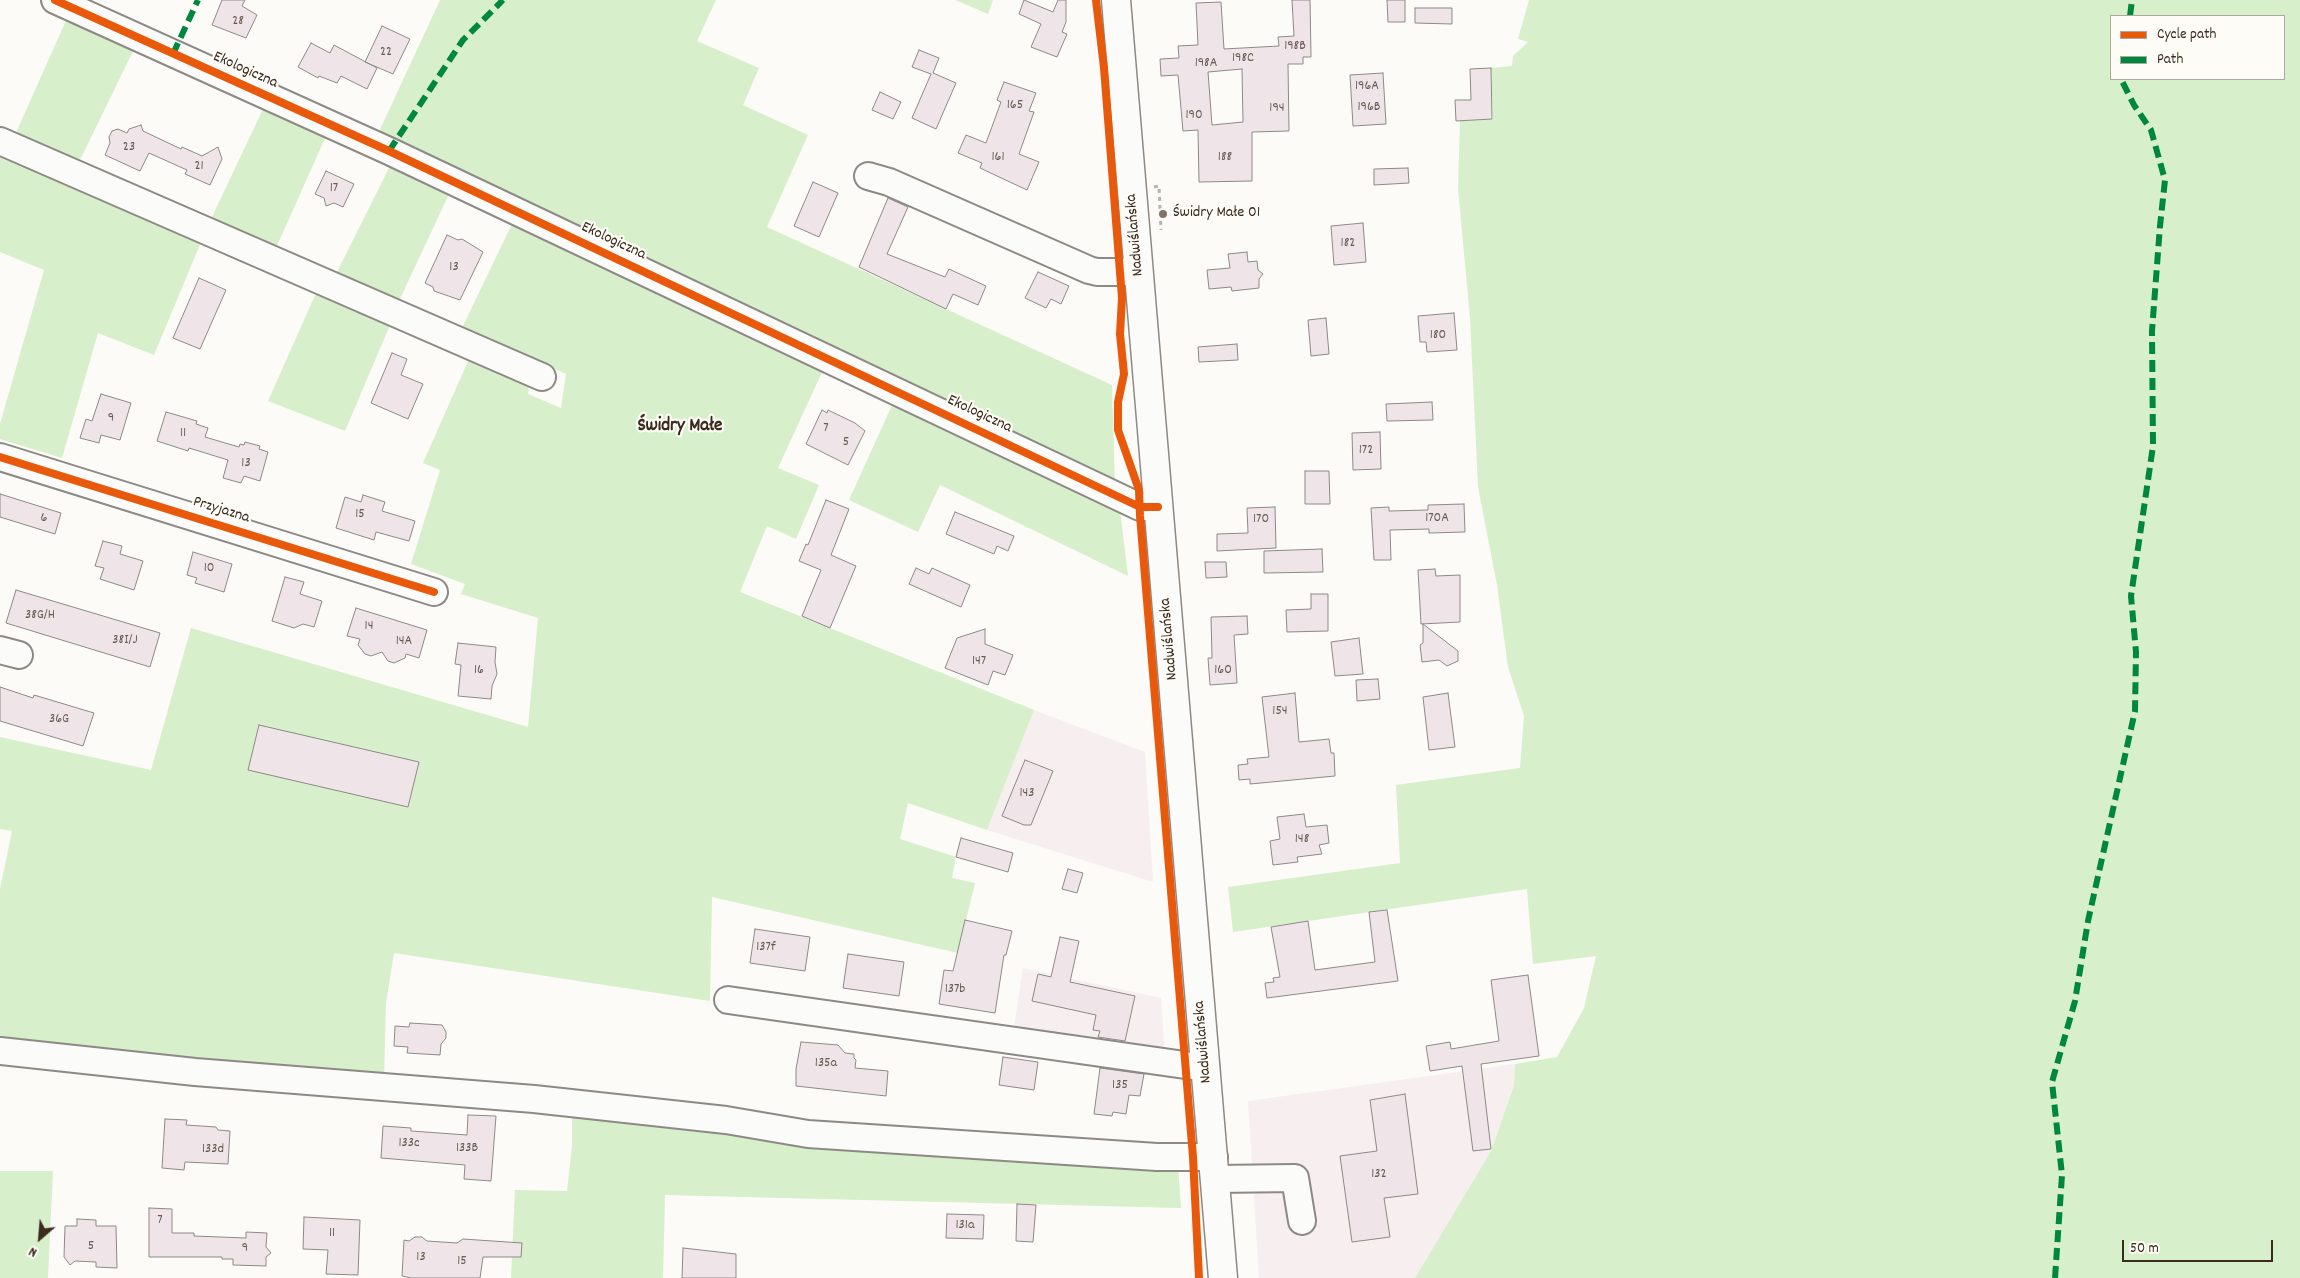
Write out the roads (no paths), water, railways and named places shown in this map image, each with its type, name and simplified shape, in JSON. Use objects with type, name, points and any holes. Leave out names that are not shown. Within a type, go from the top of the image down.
[{"type":"main road","name":"Nadwiślańska","points":[[1116,0],[1223,1278]]},
{"type":"street","name":"Ekologiczna","points":[[60,1],[388,151],[1140,507],[1158,507]]},
{"type":"street","points":[[0,141],[542,377]]},
{"type":"street","points":[[868,176],[889,182],[1089,270],[1097,272],[1139,272]]},
{"type":"street","name":"Przyjazna","points":[[0,457],[434,592]]},
{"type":"street","points":[[728,1000],[1206,1068]]},
{"type":"street","points":[[0,1051],[195,1072],[534,1099],[726,1120],[808,1134],[1156,1158],[1295,1178],[1302,1221]]},
{"type":"place","name":"Świdry Małe 01","points":[[1163,214]]},
{"type":"district","name":"Świdry Małe","points":[[680,427]]}]
